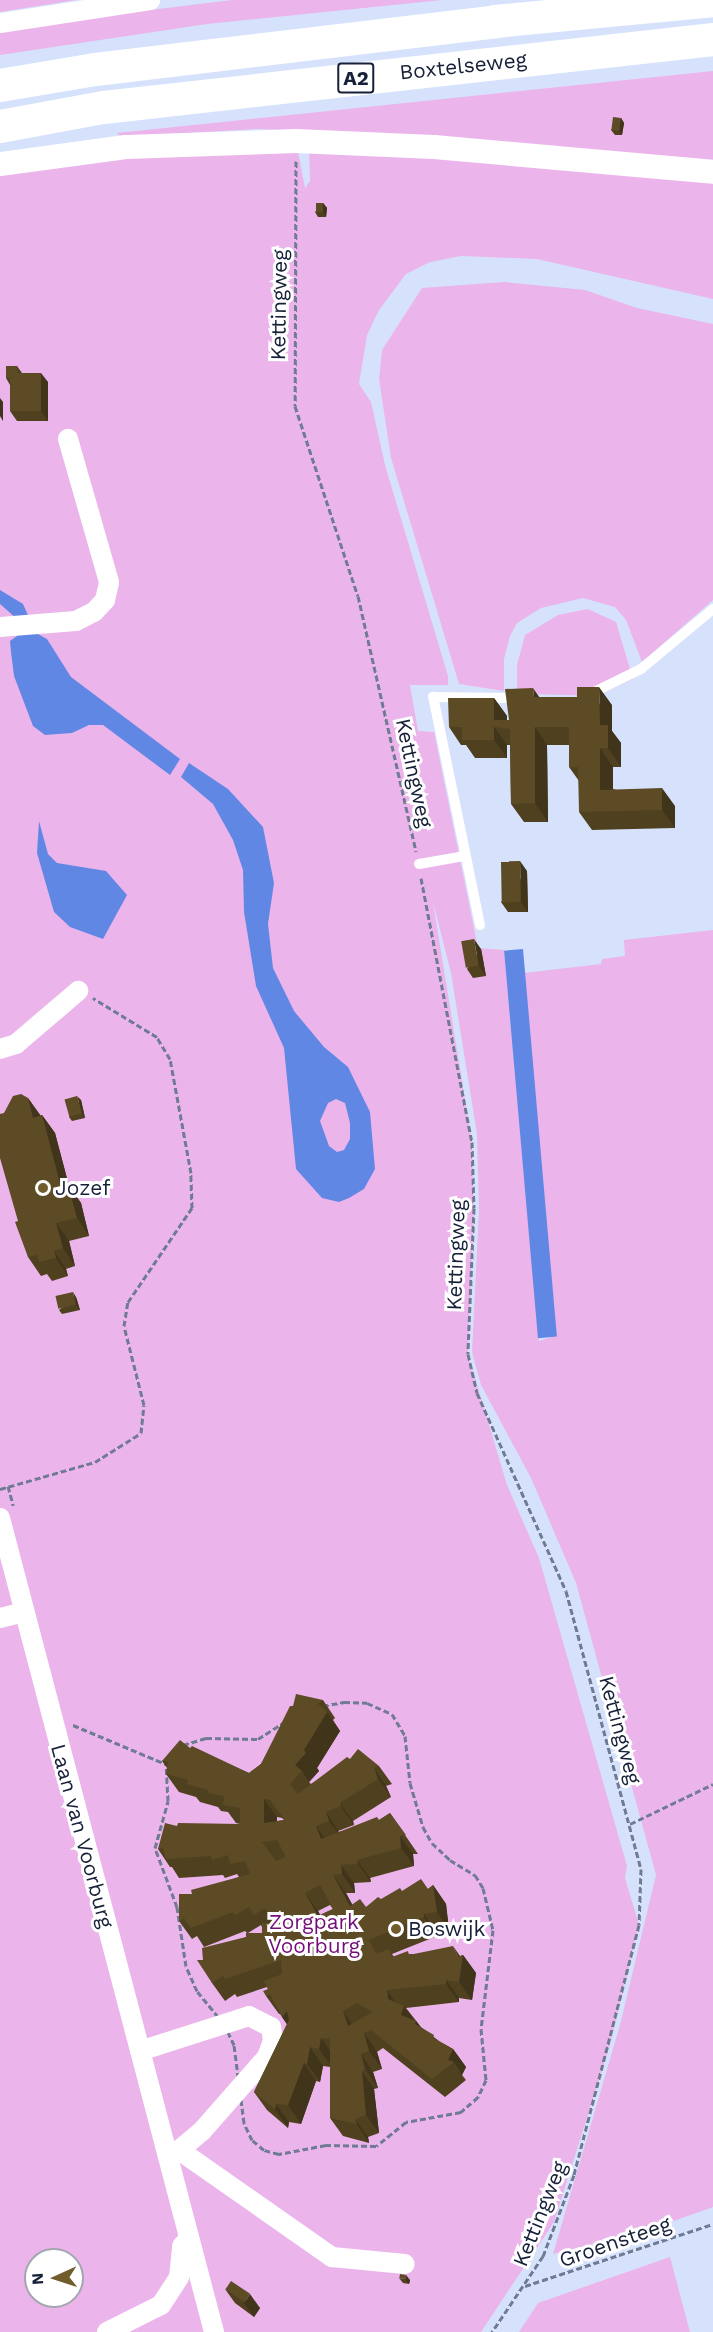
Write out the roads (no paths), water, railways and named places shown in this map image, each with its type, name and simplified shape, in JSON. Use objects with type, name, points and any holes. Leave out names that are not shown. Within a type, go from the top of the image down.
[{"type":"highway","name":"Boxtelseweg","points":[[0,85],[95,69],[483,22],[713,0]]},
{"type":"highway","name":"Boxtelseweg","points":[[0,126],[103,107],[713,39]]},
{"type":"street","points":[[0,23],[150,0]]},
{"type":"street","points":[[0,164],[126,147],[296,141],[434,147],[713,172]]},
{"type":"street","points":[[8,627],[76,621],[94,612],[105,600],[109,582],[68,439]]},
{"type":"street","points":[[0,1049],[16,1044],[78,992]]},
{"type":"street","name":"Laan van Voorburg","points":[[7,1514],[24,1612],[140,2051],[172,2151],[189,2239],[214,2332]]},
{"type":"street","points":[[0,1618],[24,1612]]},
{"type":"street","points":[[140,2051],[249,2016],[271,2027],[273,2041],[267,2057],[202,2131],[172,2151],[332,2257],[405,2264]]},
{"type":"street","points":[[107,2332],[161,2305],[178,2277],[182,2246],[189,2239]]},
{"type":"lane","points":[[578,698],[611,687],[641,669],[713,609]]},
{"type":"lane","points":[[480,925],[433,697],[533,698]]},
{"type":"lane","points":[[419,864],[465,856]]},
{"type":"water","points":[[0,590],[23,604],[36,633],[47,639],[71,677],[180,759],[170,775],[103,725],[89,725],[72,733],[45,735],[33,726],[14,676],[10,641],[21,633],[17,619],[0,604]]},
{"type":"water","points":[[189,763],[228,789],[263,827],[274,883],[268,924],[273,968],[294,1011],[324,1047],[348,1067],[370,1112],[375,1169],[364,1189],[339,1202],[322,1198],[296,1169],[284,1048],[256,986],[244,912],[243,870],[233,840],[213,804],[181,777]],"holes":[[[336,1099],[345,1103],[350,1123],[350,1139],[344,1150],[337,1152],[329,1146],[320,1121],[328,1103]]]},
{"type":"water","points":[[39,821],[48,854],[57,863],[106,871],[127,895],[103,939],[70,927],[54,912],[37,853]]},
{"type":"water","points":[[523,949],[557,1337],[538,1338],[504,951]]},
{"type":"place","name":"Jozef","points":[[43,1188]]},
{"type":"place","name":"Boswijk","points":[[396,1929]]},
{"type":"park label","name":"Zorgpark Voorburg","points":[[314,1934]]}]
